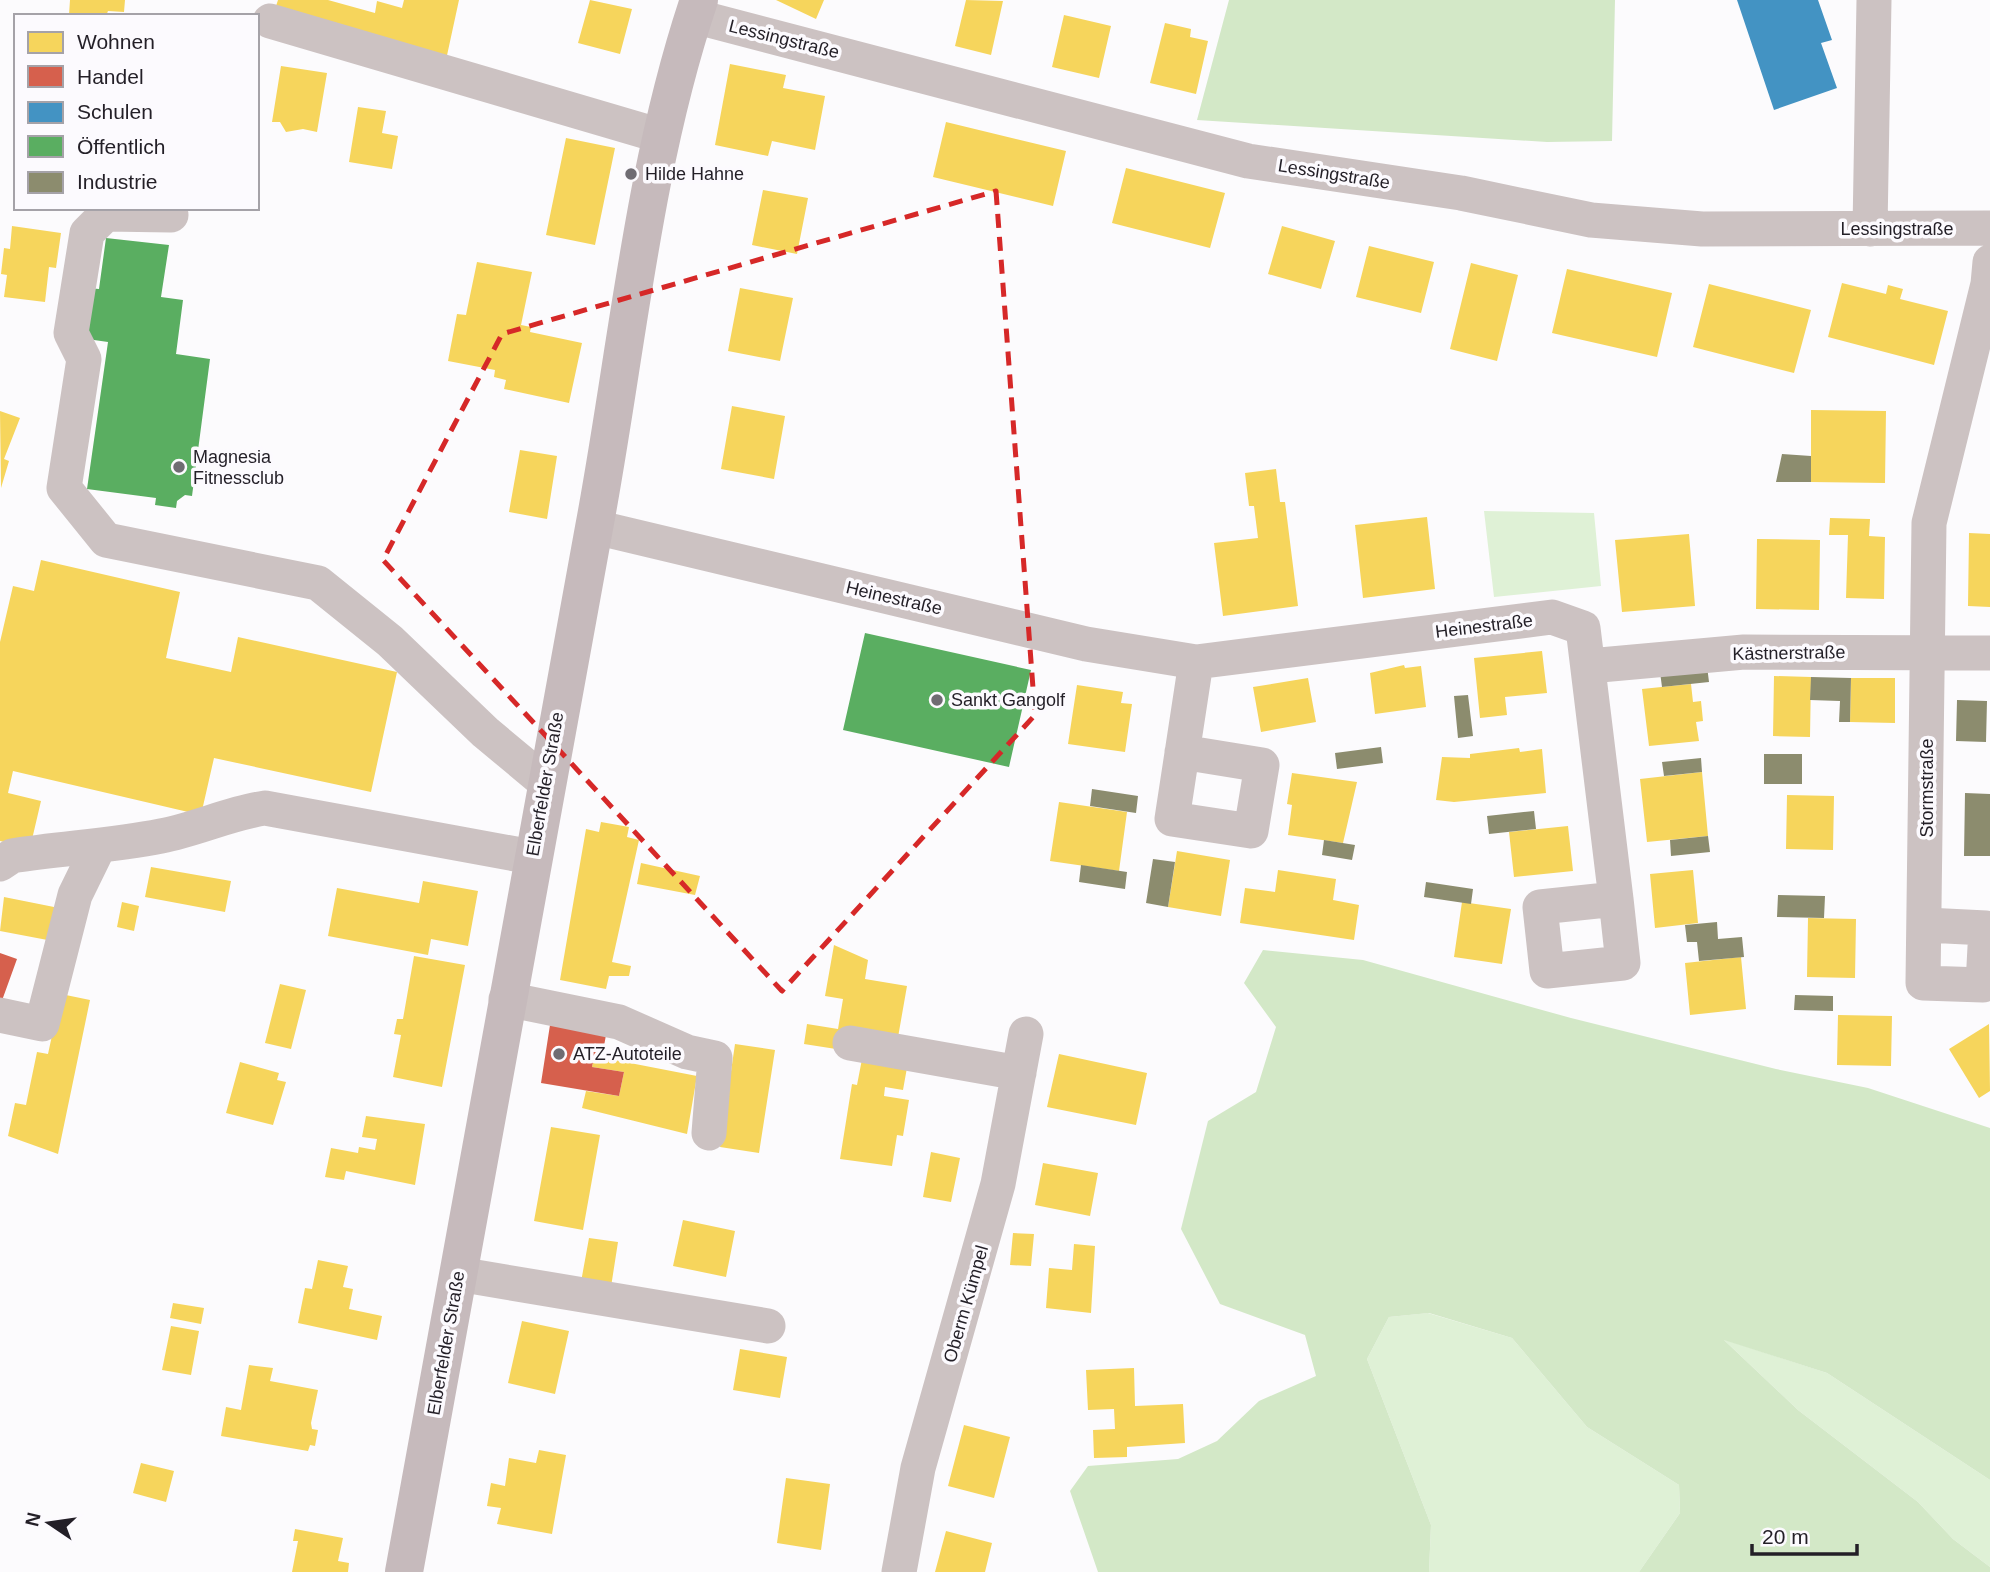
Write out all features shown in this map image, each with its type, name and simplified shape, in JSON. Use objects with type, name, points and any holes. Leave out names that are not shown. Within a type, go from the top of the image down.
[{"type":"main road","name":"Elberfelder Straße","points":[[404,1572],[545,782],[595,527],[661,136],[697,8]]},
{"type":"street","points":[[1870,229],[1874,0]]},
{"type":"street","name":"Lessingstraße","points":[[697,8],[1248,161],[1461,193],[1591,220],[1702,229],[1990,228]]},
{"type":"street","points":[[270,21],[661,136]]},
{"type":"street","points":[[171,215],[106,214],[87,233],[71,333],[83,359],[64,488],[106,540],[318,583],[390,641],[485,732],[545,782]]},
{"type":"street","name":"Stormstraße","points":[[1926,925],[1929,523],[1988,284],[1990,262]]},
{"type":"street","name":"Heinestraße","points":[[595,527],[1086,644],[1196,662],[1552,617],[1583,628],[1616,899]]},
{"type":"street","name":"Kästnerstraße","points":[[1589,666],[1744,652],[1990,653]]},
{"type":"street","points":[[1182,752],[1196,662]]},
{"type":"street","points":[[0,864],[12,856],[98,848],[165,835],[240,812],[265,808],[532,857]]},
{"type":"street","points":[[0,1015],[42,1024],[75,895],[98,848]]},
{"type":"street","points":[[506,999],[619,1022],[687,1052],[715,1058],[709,1133]]},
{"type":"street","name":"Oberm Kümpel","points":[[899,1572],[918,1468],[986,1231],[1026,1034]]},
{"type":"street","points":[[849,1043],[1019,1073]]},
{"type":"street","points":[[458,1274],[768,1326]]},
{"type":"highlighted area","points":[[996,191],[1035,715],[782,991],[383,560],[502,334]]},
{"type":"green space","points":[[1229,0],[1615,0],[1612,141],[1547,142],[1197,120]]},
{"type":"green space","points":[[1484,511],[1594,513],[1601,586],[1494,597]]},
{"type":"green space","points":[[1263,950],[1363,960],[1571,1018],[1776,1069],[1868,1088],[1990,1128],[1990,1480],[1827,1373],[1724,1340],[1798,1410],[1918,1502],[1953,1539],[1990,1567],[1990,1572],[1639,1572],[1680,1513],[1679,1485],[1587,1427],[1512,1338],[1429,1313],[1389,1317],[1367,1359],[1431,1525],[1429,1572],[1098,1572],[1070,1491],[1088,1466],[1178,1459],[1217,1441],[1259,1401],[1316,1376],[1305,1335],[1220,1304],[1181,1229],[1208,1121],[1256,1092],[1276,1027],[1244,983]]},
{"type":"green space","points":[[1428,1313],[1512,1338],[1587,1427],[1679,1485],[1680,1513],[1639,1572],[1429,1572],[1431,1525],[1367,1359],[1389,1317]]},
{"type":"green space","points":[[1723,1339],[1827,1373],[1990,1480],[1990,1567],[1953,1539],[1918,1502],[1798,1410]]},
{"type":"building: Wohnen","points":[[70,0],[125,0],[124,12],[69,14]]},
{"type":"building: Wohnen","points":[[278,0],[328,0],[375,13],[377,1],[402,8],[404,0],[459,0],[446,60],[274,12]]},
{"type":"building: Wohnen","points":[[590,0],[632,9],[620,54],[578,43]]},
{"type":"building: Wohnen","points":[[776,0],[824,0],[816,19]]},
{"type":"building: Wohnen","points":[[966,0],[1003,1],[991,55],[955,46]]},
{"type":"building: Wohnen","points":[[1064,15],[1111,26],[1099,78],[1052,67]]},
{"type":"building: Wohnen","points":[[1165,23],[1191,29],[1190,37],[1208,41],[1196,94],[1150,83]]},
{"type":"building: Wohnen","points":[[730,64],[786,75],[783,88],[825,96],[815,150],[772,141],[768,156],[715,145]]},
{"type":"building: Wohnen","points":[[281,66],[327,73],[317,132],[303,129],[286,132],[280,122],[272,122]]},
{"type":"building: Wohnen","points":[[358,107],[386,111],[382,133],[398,136],[392,169],[349,162]]},
{"type":"building: Wohnen","points":[[946,122],[1066,151],[1053,206],[933,177]]},
{"type":"building: Wohnen","points":[[566,138],[615,148],[595,245],[546,235]]},
{"type":"building: Wohnen","points":[[1126,168],[1225,193],[1210,248],[1112,223]]},
{"type":"building: Wohnen","points":[[763,190],[808,198],[797,254],[752,245]]},
{"type":"building: Wohnen","points":[[12,226],[61,233],[56,268],[49,267],[45,302],[4,297],[7,275],[1,274],[4,248],[10,249]]},
{"type":"building: Wohnen","points":[[1282,226],[1335,241],[1321,289],[1268,274]]},
{"type":"building: Wohnen","points":[[1369,246],[1434,262],[1421,313],[1356,297]]},
{"type":"building: Wohnen","points":[[477,262],[532,272],[521,325],[531,327],[530,332],[582,343],[569,403],[504,389],[506,380],[494,377],[495,370],[448,361],[457,314],[466,315]]},
{"type":"building: Wohnen","points":[[1471,263],[1518,275],[1497,361],[1450,349]]},
{"type":"building: Wohnen","points":[[1567,269],[1672,293],[1657,357],[1552,333]]},
{"type":"building: Wohnen","points":[[1842,283],[1886,294],[1888,285],[1903,289],[1900,299],[1948,311],[1934,365],[1828,337]]},
{"type":"building: Wohnen","points":[[1709,284],[1811,310],[1794,373],[1693,347]]},
{"type":"building: Wohnen","points":[[740,288],[793,298],[780,361],[728,351]]},
{"type":"building: Wohnen","points":[[732,406],[785,416],[774,479],[721,469]]},
{"type":"building: Wohnen","points":[[1811,410],[1886,411],[1885,483],[1811,482]]},
{"type":"building: Wohnen","points":[[0,411],[20,418],[4,459],[9,461],[1,488]]},
{"type":"building: Wohnen","points":[[520,450],[557,456],[547,519],[509,512]]},
{"type":"building: Wohnen","points":[[1276,469],[1280,502],[1285,502],[1298,606],[1223,616],[1214,543],[1258,538],[1254,506],[1249,506],[1245,473]]},
{"type":"building: Wohnen","points":[[1427,517],[1435,589],[1363,598],[1355,525]]},
{"type":"building: Wohnen","points":[[1830,518],[1870,519],[1869,536],[1885,537],[1884,599],[1846,598],[1848,535],[1829,535]]},
{"type":"building: Wohnen","points":[[1969,533],[1990,534],[1990,607],[1968,606]]},
{"type":"building: Wohnen","points":[[1689,534],[1695,606],[1622,612],[1615,540]]},
{"type":"building: Wohnen","points":[[1757,539],[1820,540],[1819,610],[1756,609]]},
{"type":"building: Wohnen","points":[[41,560],[180,592],[166,658],[231,672],[238,637],[397,672],[371,792],[214,758],[201,815],[13,771],[8,793],[41,801],[30,848],[0,841],[0,642],[13,586],[34,591]]},
{"type":"building: Wohnen","points":[[1542,651],[1547,693],[1505,697],[1507,715],[1480,718],[1474,658]]},
{"type":"building: Wohnen","points":[[1404,665],[1405,668],[1421,666],[1426,707],[1375,714],[1370,673]]},
{"type":"building: Wohnen","points":[[1774,676],[1811,677],[1810,737],[1773,736]]},
{"type":"building: Wohnen","points":[[1308,678],[1316,722],[1261,732],[1253,687]]},
{"type":"building: Wohnen","points":[[1851,678],[1895,678],[1895,723],[1850,722]]},
{"type":"building: Wohnen","points":[[1691,684],[1693,702],[1701,701],[1703,721],[1696,722],[1699,741],[1649,746],[1642,689]]},
{"type":"building: Wohnen","points":[[1077,685],[1123,692],[1121,703],[1132,704],[1125,752],[1068,744]]},
{"type":"building: Wohnen","points":[[1519,748],[1520,752],[1542,749],[1546,793],[1454,802],[1436,800],[1442,757],[1470,758],[1470,754]]},
{"type":"building: Wohnen","points":[[1702,772],[1708,836],[1647,842],[1640,779]]},
{"type":"building: Wohnen","points":[[1292,773],[1357,782],[1343,843],[1288,835],[1292,805],[1287,804]]},
{"type":"building: Wohnen","points":[[1787,795],[1834,796],[1833,850],[1786,849]]},
{"type":"building: Wohnen","points":[[1059,802],[1127,812],[1119,871],[1050,861]]},
{"type":"building: Wohnen","points":[[601,822],[629,827],[627,837],[639,840],[612,962],[631,966],[629,976],[609,976],[606,989],[560,980],[586,829],[599,832]]},
{"type":"building: Wohnen","points":[[1568,826],[1573,871],[1514,877],[1509,832]]},
{"type":"building: Wohnen","points":[[1177,851],[1230,860],[1221,916],[1168,907]]},
{"type":"building: Wohnen","points":[[641,863],[700,876],[695,895],[637,884]]},
{"type":"building: Wohnen","points":[[151,867],[231,881],[225,912],[145,897]]},
{"type":"building: Wohnen","points":[[1278,870],[1336,879],[1333,900],[1359,905],[1354,940],[1240,923],[1245,888],[1275,892]]},
{"type":"building: Wohnen","points":[[1693,870],[1698,923],[1655,928],[1650,874]]},
{"type":"building: Wohnen","points":[[423,881],[478,891],[468,946],[431,939],[428,955],[328,936],[337,888],[419,903]]},
{"type":"building: Wohnen","points":[[4,897],[64,909],[58,942],[0,931]]},
{"type":"building: Wohnen","points":[[122,902],[139,906],[134,931],[117,927]]},
{"type":"building: Wohnen","points":[[1462,902],[1511,909],[1502,964],[1454,957]]},
{"type":"building: Wohnen","points":[[1808,918],[1856,919],[1855,978],[1807,977]]},
{"type":"building: Wohnen","points":[[834,945],[868,960],[865,979],[907,986],[897,1043],[836,1049],[804,1044],[807,1024],[838,1029],[843,999],[825,996]]},
{"type":"building: Wohnen","points":[[414,956],[465,965],[442,1087],[393,1077],[401,1035],[394,1034],[397,1019],[403,1019]]},
{"type":"building: Wohnen","points":[[1741,957],[1746,1009],[1690,1015],[1685,963]]},
{"type":"building: Wohnen","points":[[280,984],[306,990],[291,1049],[265,1043]]},
{"type":"building: Wohnen","points":[[61,994],[90,1000],[58,1154],[8,1136],[15,1103],[26,1105],[37,1052],[48,1054]]},
{"type":"building: Wohnen","points":[[1838,1015],[1892,1016],[1891,1066],[1837,1065]]},
{"type":"building: Wohnen","points":[[1989,1024],[1990,1091],[1979,1098],[1949,1049]]},
{"type":"building: Wohnen","points":[[735,1044],[775,1050],[759,1153],[720,1147]]},
{"type":"building: Wohnen","points":[[863,1054],[908,1062],[903,1090],[885,1087],[884,1096],[909,1100],[903,1136],[897,1135],[892,1166],[840,1159],[852,1084],[857,1085]]},
{"type":"building: Wohnen","points":[[1059,1054],[1147,1073],[1136,1125],[1047,1107]]},
{"type":"building: Wohnen","points":[[594,1056],[697,1076],[687,1134],[582,1108],[586,1091],[619,1096],[624,1072],[592,1067]]},
{"type":"building: Wohnen","points":[[240,1062],[279,1073],[277,1080],[286,1082],[273,1125],[226,1113]]},
{"type":"building: Wohnen","points":[[366,1116],[425,1124],[415,1185],[346,1171],[344,1180],[325,1177],[331,1148],[358,1153],[359,1147],[375,1150],[377,1139],[362,1137]]},
{"type":"building: Wohnen","points":[[551,1127],[600,1135],[583,1230],[534,1221]]},
{"type":"building: Wohnen","points":[[931,1152],[960,1158],[951,1202],[923,1197]]},
{"type":"building: Wohnen","points":[[1043,1163],[1098,1173],[1090,1216],[1035,1205]]},
{"type":"building: Wohnen","points":[[683,1220],[735,1231],[726,1277],[673,1266]]},
{"type":"building: Wohnen","points":[[1013,1233],[1034,1234],[1031,1266],[1010,1265]]},
{"type":"building: Wohnen","points":[[589,1238],[618,1242],[611,1287],[581,1282]]},
{"type":"building: Wohnen","points":[[1074,1244],[1095,1246],[1091,1313],[1046,1308],[1049,1268],[1072,1270]]},
{"type":"building: Wohnen","points":[[318,1260],[348,1266],[343,1287],[353,1289],[349,1309],[382,1316],[377,1340],[298,1323],[305,1288],[312,1289]]},
{"type":"building: Wohnen","points":[[173,1303],[204,1308],[201,1324],[170,1318]]},
{"type":"building: Wohnen","points":[[522,1321],[569,1331],[555,1394],[508,1383]]},
{"type":"building: Wohnen","points":[[171,1326],[199,1331],[191,1375],[162,1370]]},
{"type":"building: Wohnen","points":[[740,1349],[787,1357],[780,1398],[733,1390]]},
{"type":"building: Wohnen","points":[[249,1365],[273,1368],[270,1381],[318,1390],[311,1423],[312,1429],[318,1430],[315,1446],[310,1445],[308,1451],[221,1436],[226,1407],[241,1410]]},
{"type":"building: Wohnen","points":[[1134,1368],[1135,1406],[1183,1404],[1185,1443],[1127,1447],[1127,1457],[1094,1458],[1093,1430],[1115,1429],[1114,1409],[1088,1410],[1086,1370]]},
{"type":"building: Wohnen","points":[[964,1425],[1010,1437],[994,1498],[948,1486]]},
{"type":"building: Wohnen","points":[[539,1450],[566,1455],[552,1534],[497,1524],[501,1508],[487,1506],[491,1483],[505,1486],[509,1458],[536,1463]]},
{"type":"building: Wohnen","points":[[141,1463],[174,1471],[166,1502],[133,1493]]},
{"type":"building: Wohnen","points":[[786,1478],[830,1484],[821,1550],[777,1543]]},
{"type":"building: Wohnen","points":[[295,1529],[343,1538],[338,1561],[349,1563],[348,1572],[292,1572],[298,1541],[293,1541]]},
{"type":"building: Wohnen","points":[[946,1531],[992,1543],[985,1572],[935,1572]]},
{"type":"building: Handel","points":[[0,953],[17,959],[0,1006]]},
{"type":"building: Handel","points":[[550,1025],[606,1035],[602,1057],[594,1056],[592,1067],[624,1072],[619,1096],[541,1083]]},
{"type":"building: Schulen","points":[[1737,0],[1818,0],[1832,40],[1821,43],[1837,88],[1774,110]]},
{"type":"building: Öffentlich","points":[[106,238],[169,245],[161,297],[183,300],[176,354],[210,359],[192,496],[185,495],[177,501],[176,508],[155,505],[156,498],[87,489],[108,342],[80,338],[87,288],[99,289]]},
{"type":"building: Öffentlich","name":"Sankt Gangolf","points":[[865,633],[1031,670],[1009,767],[843,730]]},
{"type":"building: Industrie","points":[[1782,454],[1811,456],[1811,482],[1776,482]]},
{"type":"building: Industrie","points":[[1707,666],[1709,682],[1662,687],[1660,672]]},
{"type":"building: Industrie","points":[[1811,677],[1851,678],[1850,722],[1839,722],[1840,701],[1810,700]]},
{"type":"building: Industrie","points":[[1468,695],[1473,736],[1458,738],[1454,696]]},
{"type":"building: Industrie","points":[[1957,700],[1987,701],[1986,742],[1956,741]]},
{"type":"building: Industrie","points":[[1381,747],[1383,763],[1337,769],[1335,753]]},
{"type":"building: Industrie","points":[[1764,754],[1802,754],[1802,784],[1764,784]]},
{"type":"building: Industrie","points":[[1701,758],[1702,772],[1664,776],[1662,762]]},
{"type":"building: Industrie","points":[[1092,789],[1138,796],[1136,813],[1090,806]]},
{"type":"building: Industrie","points":[[1965,793],[1990,794],[1990,856],[1964,856]]},
{"type":"building: Industrie","points":[[1534,811],[1536,829],[1489,834],[1487,816]]},
{"type":"building: Industrie","points":[[1708,836],[1710,852],[1671,856],[1670,840]]},
{"type":"building: Industrie","points":[[1324,840],[1355,845],[1352,860],[1322,855]]},
{"type":"building: Industrie","points":[[1153,859],[1175,862],[1168,907],[1146,903]]},
{"type":"building: Industrie","points":[[1081,865],[1127,872],[1125,889],[1079,882]]},
{"type":"building: Industrie","points":[[1426,882],[1473,889],[1471,904],[1424,897]]},
{"type":"building: Industrie","points":[[1778,895],[1825,896],[1824,918],[1777,917]]},
{"type":"building: Industrie","points":[[1717,922],[1718,939],[1742,937],[1744,957],[1699,961],[1697,942],[1687,942],[1685,925]]},
{"type":"building: Industrie","points":[[1795,995],[1833,996],[1833,1011],[1794,1010]]},
{"type":"place","name":"Hilde Hahne","points":[[631,174]]},
{"type":"place","name":"Magnesia Fitnessclub","points":[[179,467]]},
{"type":"place","name":"Sankt Gangolf","points":[[937,700]]},
{"type":"place","name":"ATZ-Autoteile","points":[[559,1054]]}]
